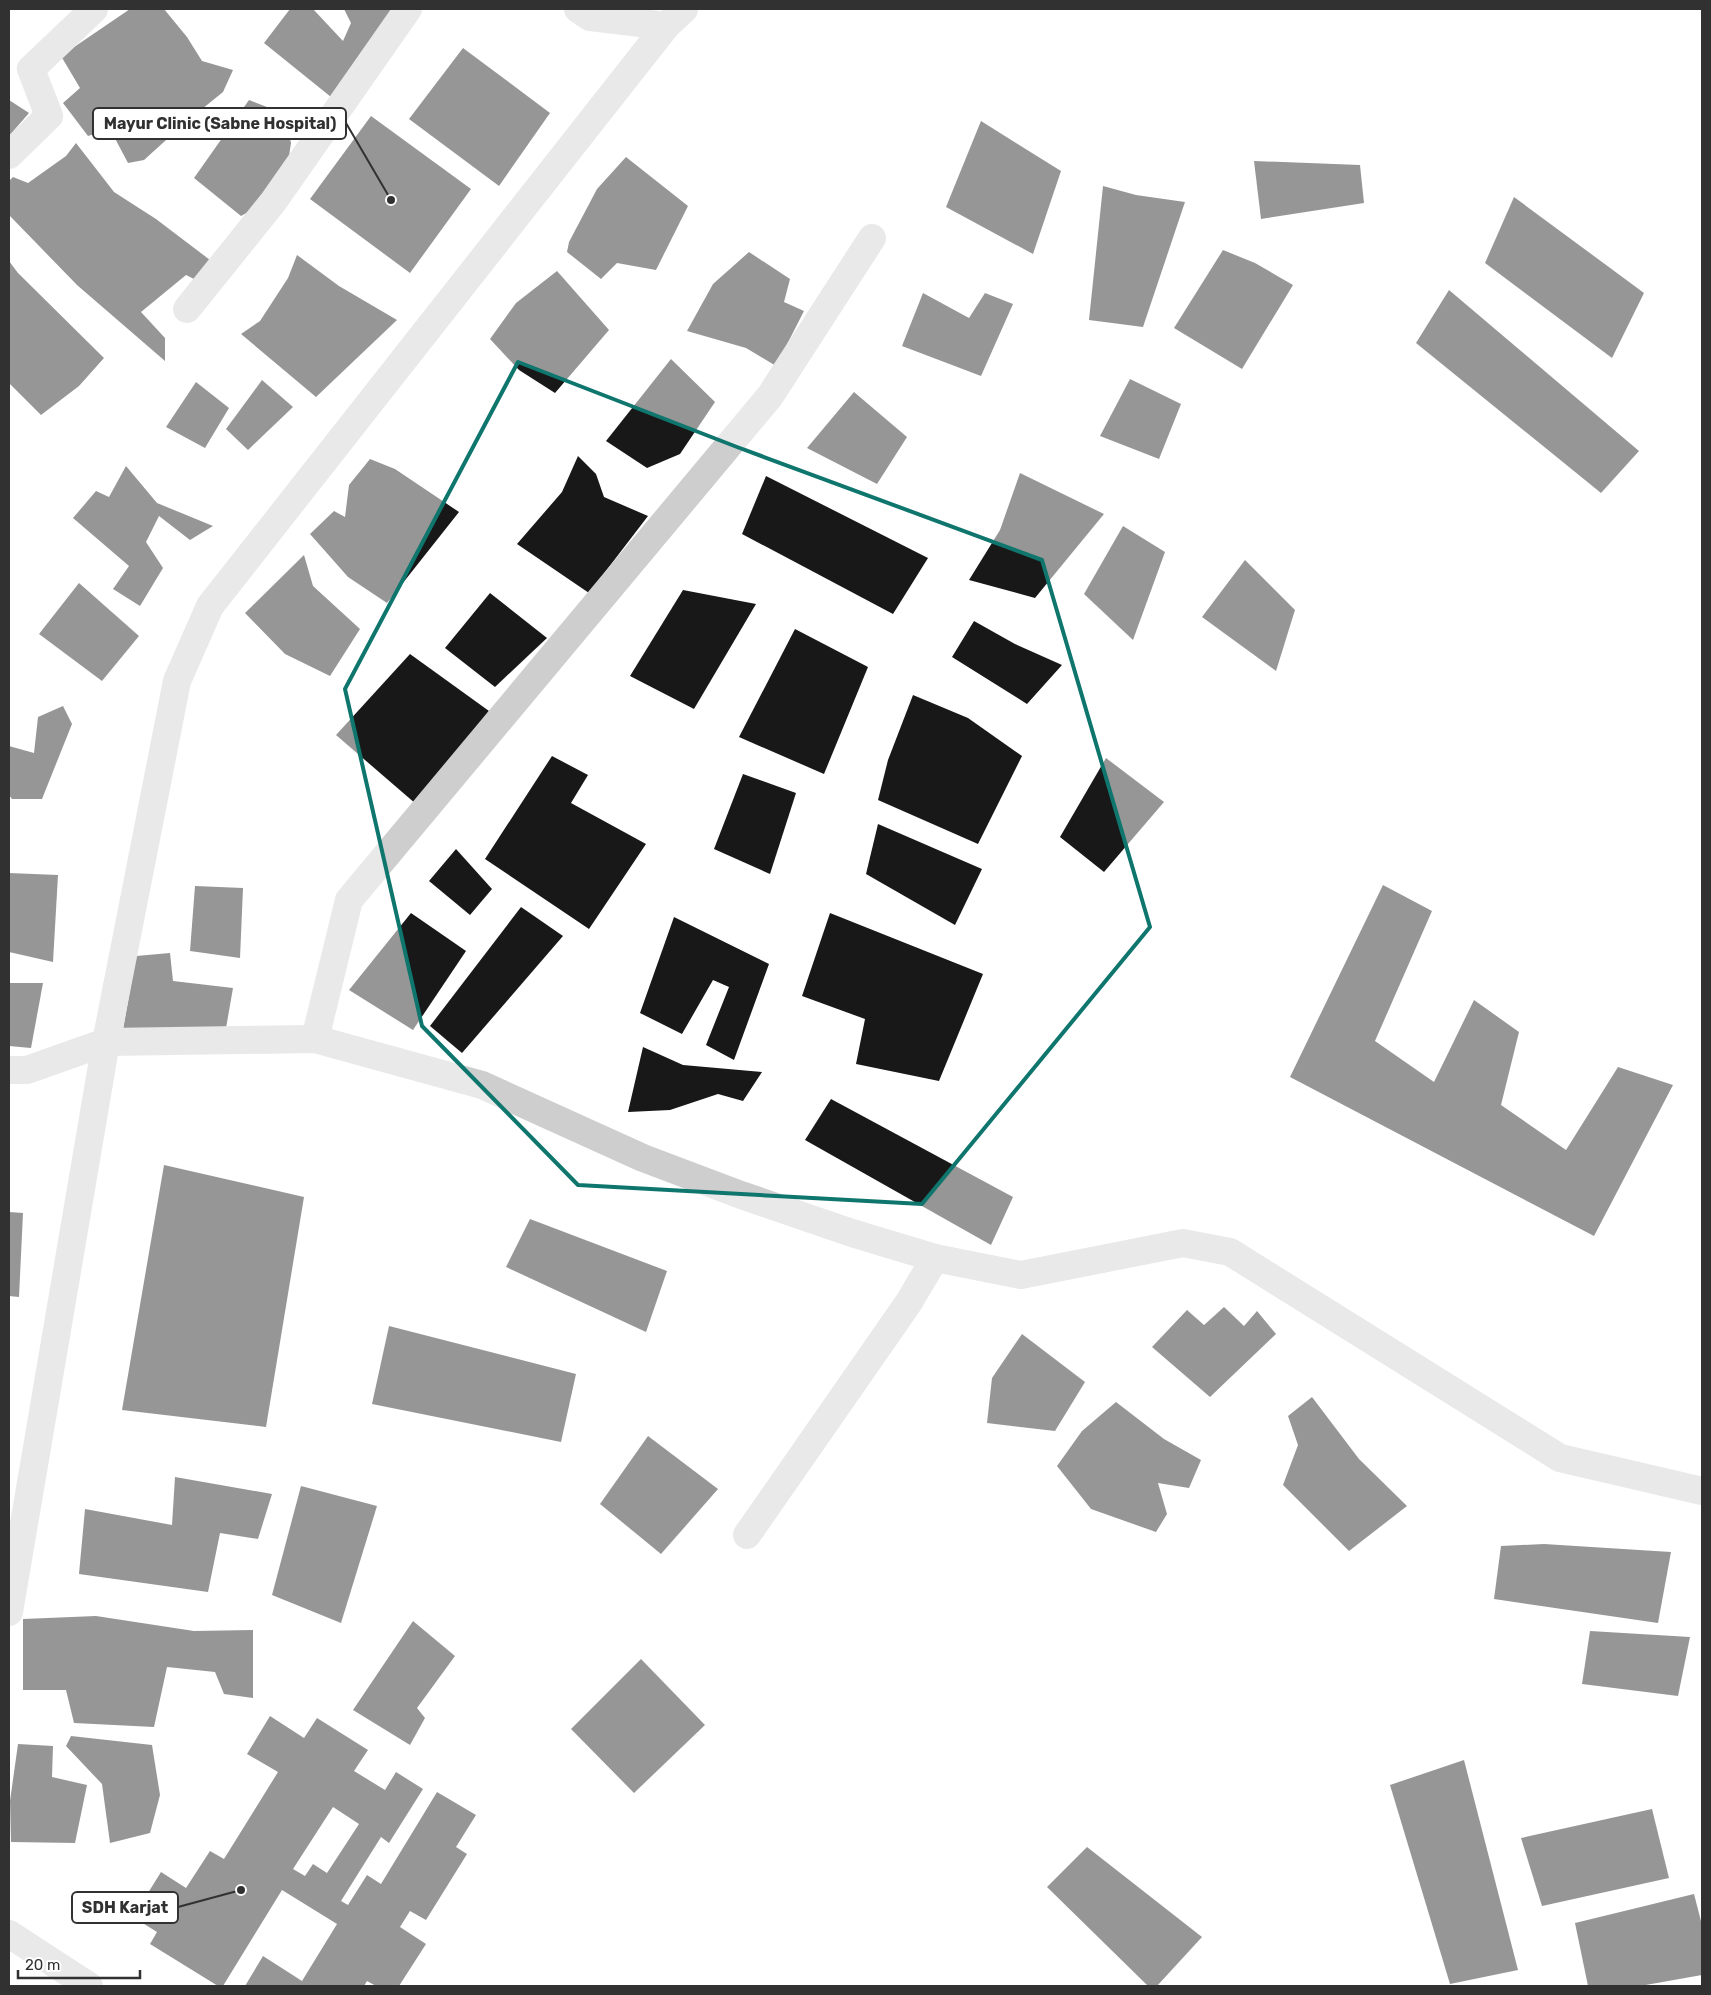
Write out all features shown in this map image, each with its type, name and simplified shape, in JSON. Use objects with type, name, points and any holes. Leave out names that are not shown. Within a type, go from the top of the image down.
[{"type":"street","points":[[9,155],[49,116],[31,69],[94,9]]},
{"type":"street","points":[[187,309],[273,202],[408,9]]},
{"type":"street","points":[[578,9],[590,17],[675,17]]},
{"type":"street","points":[[9,1612],[106,1042],[176,681],[210,606],[675,17]]},
{"type":"street","points":[[315,1039],[349,900],[770,396],[872,238]]},
{"type":"street","points":[[9,1070],[27,1070],[106,1042],[315,1039],[482,1085],[661,1165],[842,1230],[936,1258],[1021,1275],[1183,1243],[1230,1252],[1560,1458],[1702,1491]]},
{"type":"street","points":[[747,1535],[909,1302],[936,1258]]},
{"type":"street","points":[[9,1934],[89,1986]]},
{"type":"highlighted area","points":[[518,362],[737,447],[1042,560],[1150,927],[922,1204],[578,1185],[422,1026],[345,689]]},
{"type":"building","points":[[130,9],[164,9],[187,37],[202,61],[233,70],[223,92],[144,160],[128,163],[110,129],[88,136],[63,103],[80,88],[61,56]]},
{"type":"building","points":[[290,9],[313,9],[343,41],[351,23],[344,9],[404,9],[331,97],[264,43]]},
{"type":"building","points":[[463,48],[550,113],[499,186],[409,119]]},
{"type":"building","points":[[9,100],[29,113],[9,136]]},
{"type":"building","points":[[249,100],[285,114],[291,143],[286,176],[268,201],[241,216],[194,178]]},
{"type":"building","points":[[371,116],[471,189],[410,273],[310,199]]},
{"type":"building","points":[[981,121],[1061,171],[1033,254],[946,207]]},
{"type":"building","points":[[76,143],[114,192],[156,219],[210,260],[204,284],[186,275],[141,312],[165,338],[165,361],[77,285],[9,215],[9,181],[13,177],[28,183],[66,156]]},
{"type":"building","points":[[626,157],[688,206],[656,270],[617,263],[601,279],[567,252],[569,242],[597,189]]},
{"type":"building","points":[[1254,161],[1360,165],[1364,203],[1261,219]]},
{"type":"building","points":[[1103,186],[1136,195],[1185,202],[1143,327],[1089,320]]},
{"type":"building","points":[[1514,197],[1644,293],[1612,358],[1485,263]]},
{"type":"building","points":[[1223,250],[1255,263],[1293,285],[1242,369],[1174,328]]},
{"type":"building","points":[[749,252],[790,279],[784,302],[804,311],[776,366],[746,348],[687,331],[713,284]]},
{"type":"building","points":[[297,255],[339,286],[397,320],[316,397],[241,334],[260,321],[288,278]]},
{"type":"building","points":[[9,261],[18,273],[104,358],[79,386],[41,415],[9,383]]},
{"type":"building","points":[[557,271],[609,330],[555,393],[519,370],[490,339],[516,303]]},
{"type":"building","points":[[1449,290],[1639,451],[1601,493],[1416,343]]},
{"type":"building","points":[[923,293],[969,318],[985,293],[1013,304],[981,376],[902,346]]},
{"type":"building","points":[[671,359],[715,402],[680,454],[647,468],[606,441]]},
{"type":"building","points":[[1130,379],[1181,404],[1159,459],[1100,436]]},
{"type":"building","points":[[262,380],[293,407],[248,450],[226,429]]},
{"type":"building","points":[[196,382],[229,408],[205,448],[166,427]]},
{"type":"building","points":[[854,392],[907,437],[877,484],[807,448]]},
{"type":"building","points":[[578,456],[596,474],[604,497],[648,516],[589,593],[517,544],[562,492]]},
{"type":"building","points":[[370,459],[395,469],[459,512],[387,603],[348,577],[310,534],[334,511],[345,517],[349,485]]},
{"type":"building","points":[[126,466],[157,503],[213,526],[190,540],[159,516],[146,542],[163,568],[140,606],[113,589],[129,566],[73,518],[96,491],[109,497]]},
{"type":"building","points":[[1020,473],[1104,514],[1035,598],[969,580],[1000,530]]},
{"type":"building","points":[[766,476],[928,558],[893,614],[742,534]]},
{"type":"building","points":[[1123,526],[1165,552],[1133,640],[1084,594]]},
{"type":"building","points":[[304,555],[313,586],[360,629],[330,676],[285,654],[245,613]]},
{"type":"building","points":[[1245,560],[1295,610],[1276,671],[1202,617]]},
{"type":"building","points":[[79,583],[139,636],[102,681],[39,634]]},
{"type":"building","points":[[683,590],[756,604],[694,709],[630,676]]},
{"type":"building","points":[[490,593],[547,638],[495,687],[445,648]]},
{"type":"building","points":[[974,621],[1015,644],[1062,665],[1027,704],[952,657]]},
{"type":"building","points":[[795,629],[868,667],[824,774],[739,737]]},
{"type":"building","points":[[410,654],[489,711],[416,804],[336,735]]},
{"type":"building","points":[[913,695],[968,718],[1022,756],[978,844],[878,800],[888,760]]},
{"type":"building","points":[[63,706],[72,724],[42,799],[12,799],[9,795],[9,746],[34,753],[38,717]]},
{"type":"building","points":[[552,756],[588,775],[571,803],[646,844],[589,929],[485,859]]},
{"type":"building","points":[[1106,758],[1164,802],[1104,872],[1060,837]]},
{"type":"building","points":[[743,774],[796,793],[770,874],[714,849]]},
{"type":"building","points":[[878,824],[982,869],[955,925],[866,874]]},
{"type":"building","points":[[456,849],[492,889],[470,915],[429,881]]},
{"type":"building","points":[[9,873],[58,875],[53,962],[9,952]]},
{"type":"building","points":[[1383,885],[1432,911],[1375,1041],[1434,1082],[1474,1000],[1519,1032],[1501,1105],[1566,1150],[1618,1067],[1673,1085],[1594,1236],[1290,1077]]},
{"type":"building","points":[[195,886],[243,888],[240,958],[190,951]]},
{"type":"building","points":[[521,907],[563,936],[462,1053],[430,1026]]},
{"type":"building","points":[[411,913],[466,951],[413,1030],[349,990]]},
{"type":"building","points":[[830,913],[983,974],[939,1081],[856,1064],[865,1019],[802,996]]},
{"type":"building","points":[[674,917],[769,964],[734,1060],[706,1045],[729,987],[713,980],[682,1034],[640,1013]]},
{"type":"building","points":[[170,953],[173,981],[233,988],[225,1034],[123,1030],[136,956]]},
{"type":"building","points":[[9,983],[43,983],[31,1048],[9,1046]]},
{"type":"building","points":[[643,1047],[683,1065],[762,1072],[743,1101],[718,1094],[670,1110],[628,1112]]},
{"type":"building","points":[[831,1099],[1013,1197],[991,1245],[805,1140]]},
{"type":"building","points":[[164,1165],[304,1197],[266,1427],[122,1410]]},
{"type":"building","points":[[9,1212],[23,1213],[19,1297],[9,1296]]},
{"type":"building","points":[[530,1219],[667,1271],[646,1332],[506,1267]]},
{"type":"building","points":[[1224,1307],[1244,1326],[1257,1311],[1276,1334],[1210,1397],[1152,1347],[1187,1310],[1204,1325]]},
{"type":"building","points":[[389,1326],[576,1374],[561,1442],[372,1404]]},
{"type":"building","points":[[1022,1334],[1085,1382],[1055,1431],[987,1423],[992,1378]]},
{"type":"building","points":[[1312,1397],[1359,1459],[1407,1506],[1349,1551],[1283,1485],[1298,1445],[1288,1416]]},
{"type":"building","points":[[1116,1402],[1164,1439],[1201,1460],[1189,1488],[1158,1483],[1167,1514],[1156,1532],[1091,1509],[1057,1466],[1082,1431]]},
{"type":"building","points":[[648,1436],[718,1489],[661,1554],[600,1504]]},
{"type":"building","points":[[175,1477],[272,1494],[258,1539],[220,1533],[208,1592],[79,1574],[85,1509],[172,1525]]},
{"type":"building","points":[[301,1486],[377,1506],[341,1623],[272,1595]]},
{"type":"building","points":[[1544,1544],[1671,1552],[1658,1623],[1494,1599],[1501,1546]]},
{"type":"building","points":[[96,1616],[194,1631],[253,1630],[253,1698],[224,1694],[215,1672],[167,1667],[154,1727],[74,1723],[66,1690],[23,1690],[23,1619]]},
{"type":"building","points":[[413,1621],[455,1656],[417,1708],[425,1718],[410,1745],[353,1710]]},
{"type":"building","points":[[1590,1631],[1690,1637],[1678,1696],[1582,1684]]},
{"type":"building","points":[[641,1659],[705,1725],[634,1793],[571,1729]]},
{"type":"building","points":[[270,1716],[304,1738],[317,1718],[368,1750],[354,1771],[385,1790],[396,1772],[423,1789],[389,1843],[381,1837],[341,1901],[348,1905],[367,1875],[381,1884],[437,1792],[476,1815],[456,1847],[467,1854],[426,1920],[410,1911],[400,1927],[426,1944],[399,1986],[376,1986],[367,1981],[364,1986],[245,1986],[263,1956],[302,1981],[337,1924],[282,1890],[223,1986],[218,1986],[150,1944],[157,1932],[133,1917],[161,1872],[186,1888],[210,1851],[224,1859],[278,1772],[247,1754]],"holes":[[[333,1807],[359,1824],[327,1873],[313,1864],[305,1876],[293,1869]]]},
{"type":"building","points":[[71,1736],[152,1745],[160,1795],[150,1833],[110,1843],[102,1784],[66,1746]]},
{"type":"building","points":[[18,1744],[53,1746],[52,1777],[87,1785],[75,1843],[11,1842],[10,1801]]},
{"type":"building","points":[[1464,1760],[1518,1970],[1450,1984],[1390,1785]]},
{"type":"building","points":[[1652,1809],[1669,1878],[1542,1906],[1521,1838]]},
{"type":"building","points":[[1087,1847],[1202,1937],[1157,1986],[1148,1986],[1047,1887]]},
{"type":"building","points":[[1694,1894],[1702,1925],[1702,1975],[1640,1986],[1588,1986],[1575,1923]]},
{"type":"place","name":"Mayur Clinic (Sabne Hospital)","points":[[391,200]]},
{"type":"place","name":"SDH Karjat","points":[[241,1890]]}]
